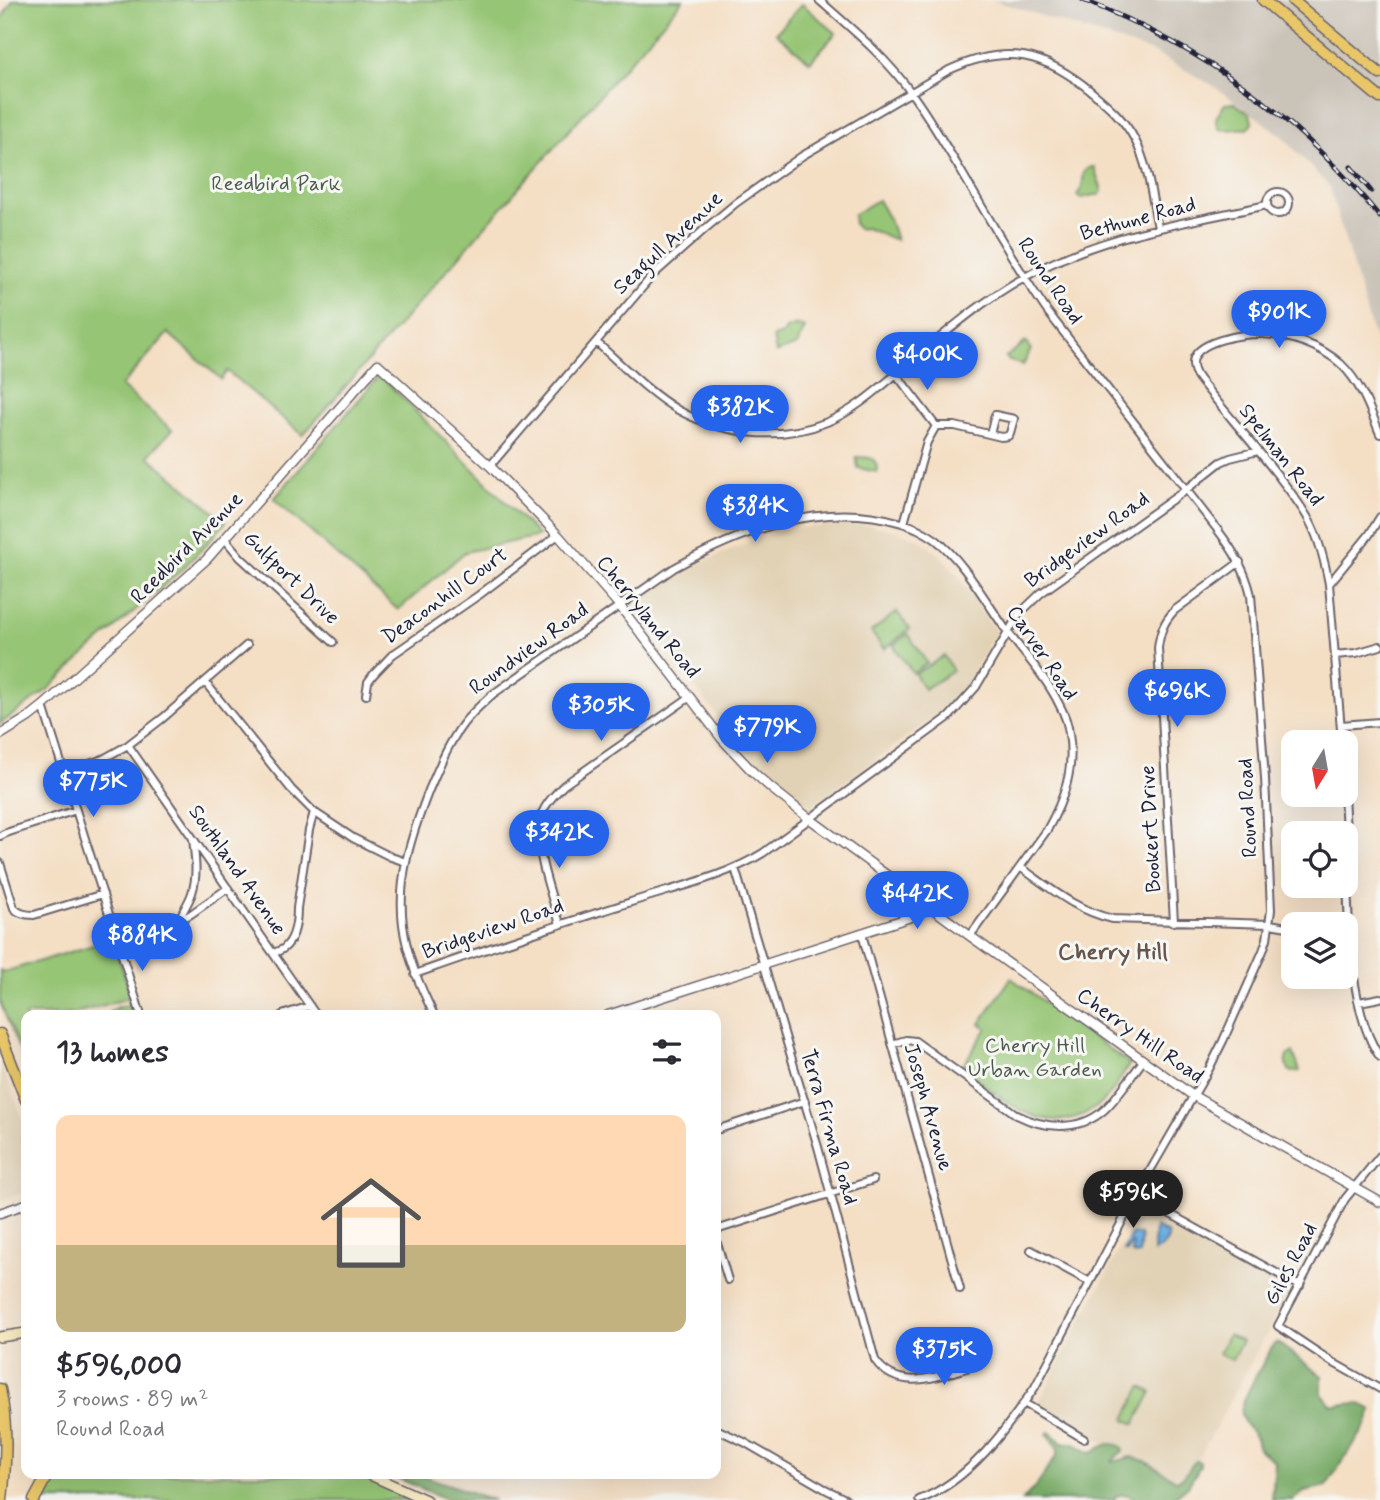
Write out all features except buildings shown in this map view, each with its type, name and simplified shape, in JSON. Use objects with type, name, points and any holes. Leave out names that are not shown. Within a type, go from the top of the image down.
[{"type":"main road","points":[[1263,0],[1380,98]]},
{"type":"main road","points":[[1292,0],[1380,74]]},
{"type":"main road","points":[[0,1034],[21,1087]]},
{"type":"main road","points":[[0,1337],[21,1334]]},
{"type":"main road","points":[[0,1389],[6,1452],[2,1500]]},
{"type":"main road","points":[[34,1500],[45,1479]]},
{"type":"main road","points":[[379,1479],[426,1500]]},
{"type":"street","name":"Round Road","points":[[819,0],[855,31],[912,93],[1024,278],[1066,337],[1233,549],[1248,579],[1251,595],[1266,792],[1270,910],[1267,939],[1223,1041],[1136,1195],[1035,1387],[974,1464],[948,1485],[919,1500]]},
{"type":"street","points":[[912,93],[949,69],[985,56],[1025,56],[1043,60],[1059,68],[1113,110],[1135,140],[1142,158],[1158,228]]},
{"type":"street","name":"Seagull Avenue","points":[[490,466],[653,275],[736,203],[802,156],[912,93]]},
{"type":"street","name":"Bethune Road","points":[[596,342],[676,408],[713,425],[751,433],[790,432],[828,422],[861,403],[974,310],[1024,278],[1092,247],[1121,238],[1267,205]]},
{"type":"street","name":"Spelman Road","points":[[1341,730],[1329,584],[1325,562],[1310,522],[1296,499],[1199,379],[1193,364],[1197,353],[1215,342],[1262,334],[1314,346],[1330,355],[1355,380],[1380,434]]},
{"type":"street","name":"Cherryland Road","points":[[378,364],[490,466],[558,535],[619,605],[735,754],[771,788],[810,819],[931,907]]},
{"type":"street","name":"Reedbird Avenue","points":[[0,735],[29,717],[192,573],[378,364]]},
{"type":"street","points":[[896,374],[936,426]]},
{"type":"street","points":[[936,426],[955,426],[990,434]]},
{"type":"street","points":[[904,523],[927,442],[936,426]]},
{"type":"street","name":"Bridgeview Road","points":[[415,974],[735,868],[764,853],[949,717],[976,687],[1019,614],[1041,593],[1221,462],[1258,452]]},
{"type":"street","name":"Roundview Road","points":[[432,1010],[415,974],[403,924],[402,897],[406,862],[416,825],[440,762],[463,723],[477,708],[674,568],[752,530],[806,517],[848,515],[904,523]]},
{"type":"street","points":[[1329,584],[1369,535],[1380,517]]},
{"type":"street","name":"Carver Road","points":[[904,523],[936,540],[963,568],[1048,685],[1059,703],[1069,734],[1071,756],[1065,794],[1057,812],[1047,830],[970,936]]},
{"type":"street","name":"Deaconhill Court","points":[[366,695],[368,682],[392,655],[479,595],[558,535]]},
{"type":"street","name":"Gulfport Drive","points":[[225,539],[240,558],[332,642]]},
{"type":"street","name":"Bookert Drive","points":[[1174,922],[1159,637],[1167,617],[1240,562]]},
{"type":"street","points":[[65,773],[103,759],[128,746],[247,645]]},
{"type":"street","points":[[1335,655],[1356,653],[1380,646]]},
{"type":"street","points":[[205,682],[291,789],[314,813],[353,838],[406,862]]},
{"type":"street","points":[[560,924],[541,858],[541,816],[555,794],[564,786],[690,697]]},
{"type":"street","points":[[43,705],[139,1010]]},
{"type":"street","points":[[1341,725],[1380,722]]},
{"type":"street","name":"Southland Avenue","points":[[128,746],[313,1010]]},
{"type":"street","points":[[0,836],[76,810]]},
{"type":"street","points":[[273,953],[284,949],[297,921],[309,830],[314,813]]},
{"type":"street","points":[[178,920],[192,892],[195,877],[193,837]]},
{"type":"street","points":[[0,863],[14,908],[23,914],[34,915],[103,894]]},
{"type":"street","points":[[1020,867],[1070,902],[1099,916],[1113,919],[1281,926]]},
{"type":"street","name":"Terra Firma Road","points":[[735,868],[805,1101],[872,1353],[881,1369],[889,1375],[905,1380],[920,1380],[978,1365]]},
{"type":"street","points":[[117,940],[178,920],[228,888]]},
{"type":"street","points":[[624,1010],[862,934],[914,916],[931,907]]},
{"type":"street","name":"Cherry Hill Road","points":[[931,907],[1192,1095],[1380,1202]]},
{"type":"street","name":"Joseph Avenue","points":[[862,934],[960,1289]]},
{"type":"street","points":[[1356,989],[1367,1034],[1380,1057]]},
{"type":"street","points":[[1359,1002],[1380,998]]},
{"type":"street","points":[[298,1010],[310,1006]]},
{"type":"street","points":[[892,1044],[906,1040],[915,1041],[1017,1115],[1049,1126],[1080,1124],[1100,1113],[1109,1106],[1143,1061]]},
{"type":"street","points":[[721,1128],[805,1101]]},
{"type":"street","name":"Giles Road","points":[[1380,1156],[1345,1199],[1278,1326],[1380,1389]]},
{"type":"street","points":[[721,1228],[873,1180]]},
{"type":"street","points":[[1136,1195],[1300,1286]]},
{"type":"street","points":[[0,1213],[21,1206]]},
{"type":"street","points":[[1031,1250],[1090,1282]]},
{"type":"street","points":[[721,1257],[728,1280]]},
{"type":"street","points":[[1024,1403],[1084,1439]]},
{"type":"street","points":[[721,1431],[847,1500]]},
{"type":"shaded area","points":[[993,0],[1380,0],[1380,350],[1329,186],[1280,134],[1212,85],[1153,52]]},
{"type":"shaded area","points":[[849,524],[870,525],[899,532],[918,539],[931,548],[943,557],[996,632],[969,681],[944,710],[811,807],[742,748],[633,605],[677,576],[756,539],[781,531]]},
{"type":"shaded area","points":[[0,1062],[21,1114],[21,1194],[0,1201]]},
{"type":"shaded area","points":[[1143,1205],[1290,1289],[1182,1489],[1037,1405]]},
{"type":"green space","name":"Reedbird Park","points":[[13,0],[683,0],[303,435],[227,371],[221,379],[168,333],[121,386],[172,430],[148,456],[226,522],[178,573],[50,688],[0,724],[0,21]]},
{"type":"green space","points":[[802,4],[836,33],[810,62],[776,33]]},
{"type":"green space","points":[[1234,103],[1250,114],[1252,122],[1248,129],[1219,129],[1216,118],[1225,104]]},
{"type":"green space","points":[[1094,167],[1102,191],[1099,195],[1079,198],[1077,195],[1082,188],[1084,172]]},
{"type":"green space","points":[[878,200],[889,219],[896,240],[866,228],[858,229],[854,224],[853,215]]},
{"type":"green space","points":[[797,325],[805,328],[797,345],[776,353],[773,337]]},
{"type":"green space","points":[[1026,342],[1031,350],[1023,365],[1009,361],[1006,357]]},
{"type":"green space","points":[[380,375],[539,536],[465,552],[398,610],[274,499]]},
{"type":"green space","points":[[856,457],[872,459],[876,463],[877,472],[858,468]]},
{"type":"green space","points":[[897,612],[910,629],[884,649],[871,632]]},
{"type":"green space","points":[[908,634],[927,663],[913,673],[893,645]]},
{"type":"green space","points":[[944,656],[953,671],[924,689],[915,674]]},
{"type":"green space","points":[[113,939],[131,996],[87,1010],[21,1010],[21,1054],[0,1002],[0,970],[4,972]]},
{"type":"green space","name":"Cherry Hill Urban Garden","points":[[1011,978],[1130,1064],[1113,1090],[1099,1105],[1082,1115],[1065,1120],[1049,1120],[1003,1099],[962,1067],[987,1028],[980,1024]]},
{"type":"green space","points":[[132,1004],[134,1010],[113,1010]]},
{"type":"green space","points":[[1293,1052],[1300,1071],[1292,1072],[1286,1065],[1287,1056]]},
{"type":"green space","points":[[1228,1335],[1242,1341],[1232,1360],[1219,1354]]},
{"type":"green space","points":[[1278,1343],[1322,1376],[1322,1394],[1331,1405],[1356,1403],[1372,1410],[1366,1426],[1326,1486],[1304,1491],[1293,1500],[1272,1500],[1275,1462],[1260,1450],[1241,1414],[1254,1379],[1274,1344]]},
{"type":"green space","points":[[1141,1387],[1152,1392],[1135,1424],[1125,1419]]},
{"type":"green space","points":[[1049,1432],[1064,1444],[1075,1444],[1092,1453],[1106,1445],[1118,1445],[1123,1451],[1113,1462],[1131,1457],[1145,1461],[1176,1480],[1183,1477],[1196,1461],[1200,1462],[1200,1466],[1188,1486],[1171,1500],[1136,1500],[1129,1495],[1120,1495],[1114,1497],[1115,1500],[1022,1500],[1036,1486],[1057,1455],[1057,1448],[1047,1434]]},
{"type":"green space","points":[[54,1479],[368,1479],[416,1500],[43,1500]]},
{"type":"green space","points":[[400,1479],[433,1479],[494,1500],[448,1500]]},
{"type":"water","points":[[1155,1227],[1168,1234],[1168,1237],[1164,1245],[1154,1252]]},
{"type":"water","points":[[1139,1234],[1139,1254],[1132,1253],[1132,1243],[1127,1252],[1124,1251],[1131,1235]]},
{"type":"railway","points":[[1083,0],[1170,41],[1209,63],[1246,89],[1315,147],[1380,217]]},
{"type":"railway","points":[[1351,167],[1371,191]]},
{"type":"district","name":"Cherry Hill","points":[[1113,953]]}]
